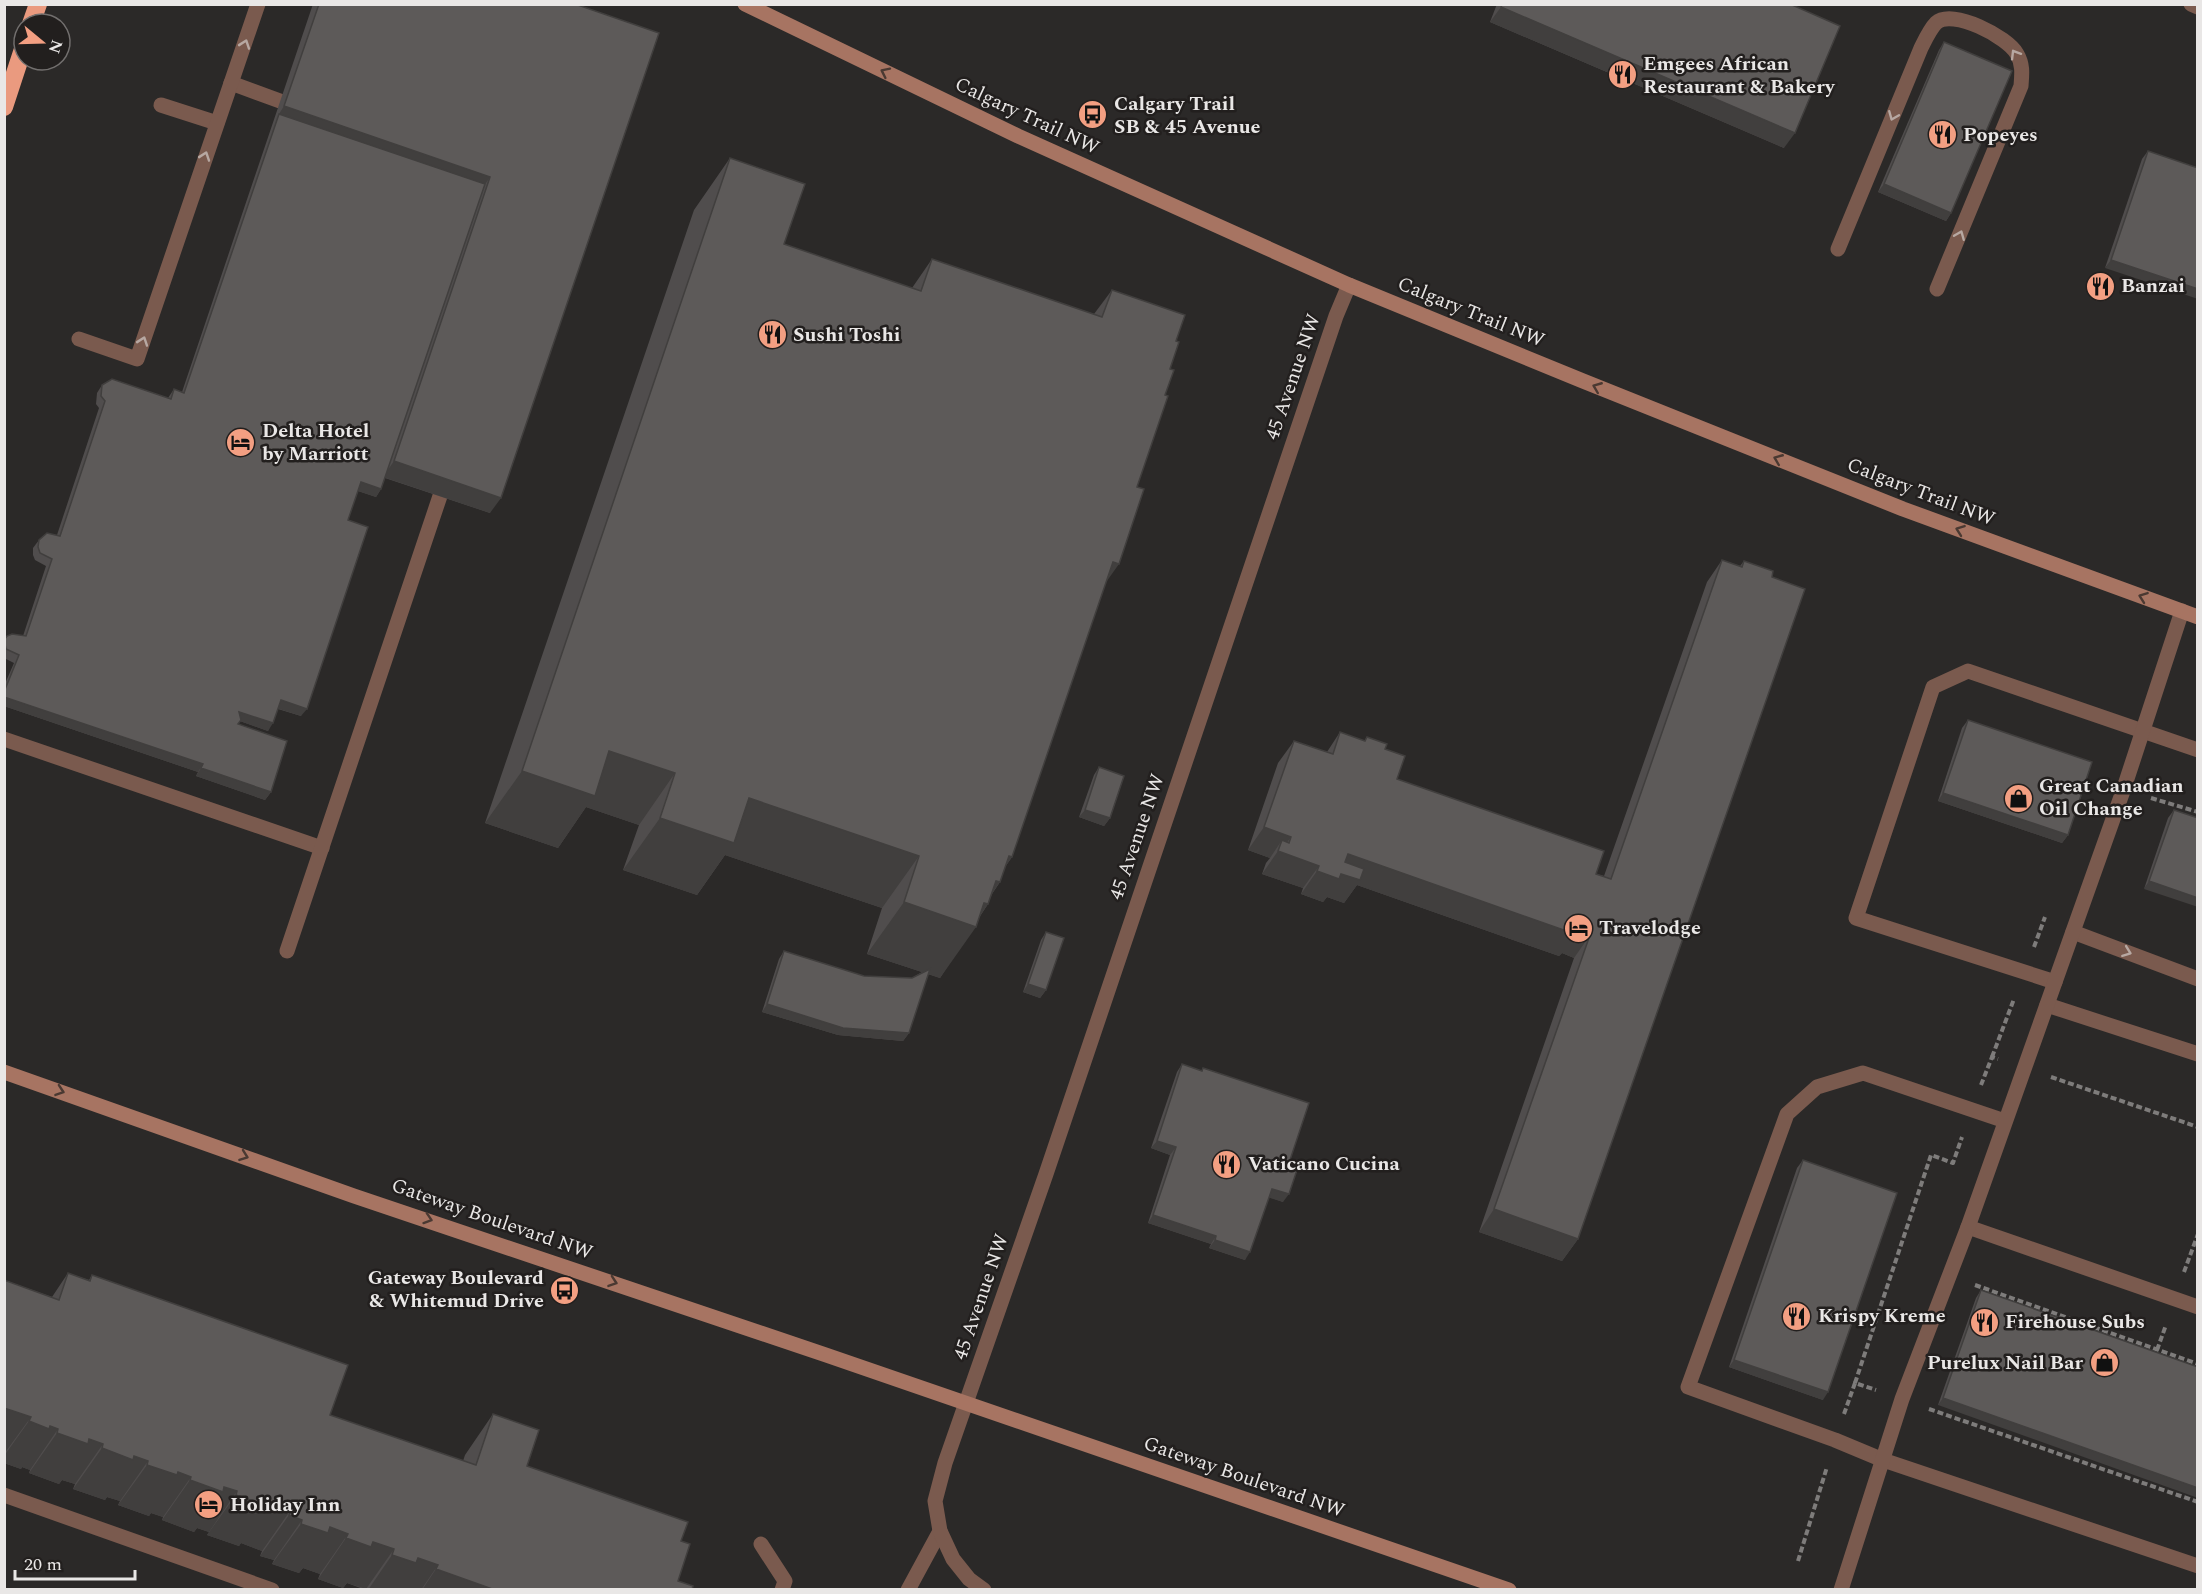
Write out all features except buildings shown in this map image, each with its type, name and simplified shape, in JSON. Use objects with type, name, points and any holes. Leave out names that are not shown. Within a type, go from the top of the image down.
[{"type":"highway","points":[[4,107],[15,72]]},
{"type":"main road","name":"Calgary Trail NW","points":[[745,4],[1018,136],[1349,285],[1903,509],[2198,617]]},
{"type":"main road","name":"Gateway Boulevard NW","points":[[4,1072],[354,1196],[449,1226],[1509,1590]]},
{"type":"street","points":[[80,339],[137,359],[258,4]]},
{"type":"street","points":[[2191,4],[2198,8]]},
{"type":"street","points":[[1838,249],[1921,48],[1936,23],[1947,18],[1961,20],[2003,38],[2017,52],[2023,69],[2021,86],[1937,289]]},
{"type":"street","points":[[231,83],[280,101]]},
{"type":"street","points":[[161,105],[217,123]]},
{"type":"street","name":"45 Avenue NW","points":[[966,1403],[1050,1163],[1336,316],[1349,285]]},
{"type":"street","points":[[287,951],[440,496]]},
{"type":"street","points":[[1841,1590],[1902,1400],[1968,1227],[2073,932],[2182,611]]},
{"type":"street","points":[[2055,982],[1856,918],[1934,687],[1968,671],[2198,750]]},
{"type":"street","points":[[4,739],[322,848]]},
{"type":"street","points":[[2073,932],[2198,979]]},
{"type":"street","points":[[2047,1005],[2198,1054]]},
{"type":"street","points":[[2005,1121],[1863,1074],[1817,1087],[1786,1114],[1688,1387],[1835,1440],[1883,1460],[2198,1566]]},
{"type":"street","points":[[1968,1227],[2198,1307]]},
{"type":"street","points":[[966,1403],[945,1463],[935,1501],[940,1531],[953,1559],[969,1579],[984,1590]]},
{"type":"street","points":[[4,1495],[272,1590]]},
{"type":"street","points":[[908,1590],[940,1531]]},
{"type":"street","points":[[761,1544],[785,1581],[782,1590]]},
{"type":"path","points":[[2141,795],[2198,812]]},
{"type":"path","points":[[1969,1283],[2198,1364]]},
{"type":"path","points":[[1902,1400],[2198,1502]]},
{"type":"place","name":"Emgees African Restaurant & Bakery","points":[[1622,75]]},
{"type":"place","name":"Calgary Trail SB & 45 Avenue","points":[[1093,115]]},
{"type":"place","name":"Popeyes","points":[[1942,135]]},
{"type":"place","name":"Banzai","points":[[2100,286]]},
{"type":"place","name":"Sushi Toshi","points":[[772,335]]},
{"type":"place","name":"Delta Hotel by Marriott","points":[[241,443]]},
{"type":"place","name":"Great Canadian Oil Change","points":[[2018,798]]},
{"type":"place","name":"Travelodge","points":[[1578,928]]},
{"type":"place","name":"Vaticano Cucina","points":[[1227,1164]]},
{"type":"place","name":"Gateway Boulevard & Whitemud Drive","points":[[565,1290]]},
{"type":"place","name":"Krispy Kreme","points":[[1797,1316]]},
{"type":"place","name":"Firehouse Subs","points":[[1984,1322]]},
{"type":"place","name":"Purelux Nail Bar","points":[[2104,1363]]},
{"type":"place","name":"Holiday Inn","points":[[209,1505]]}]
